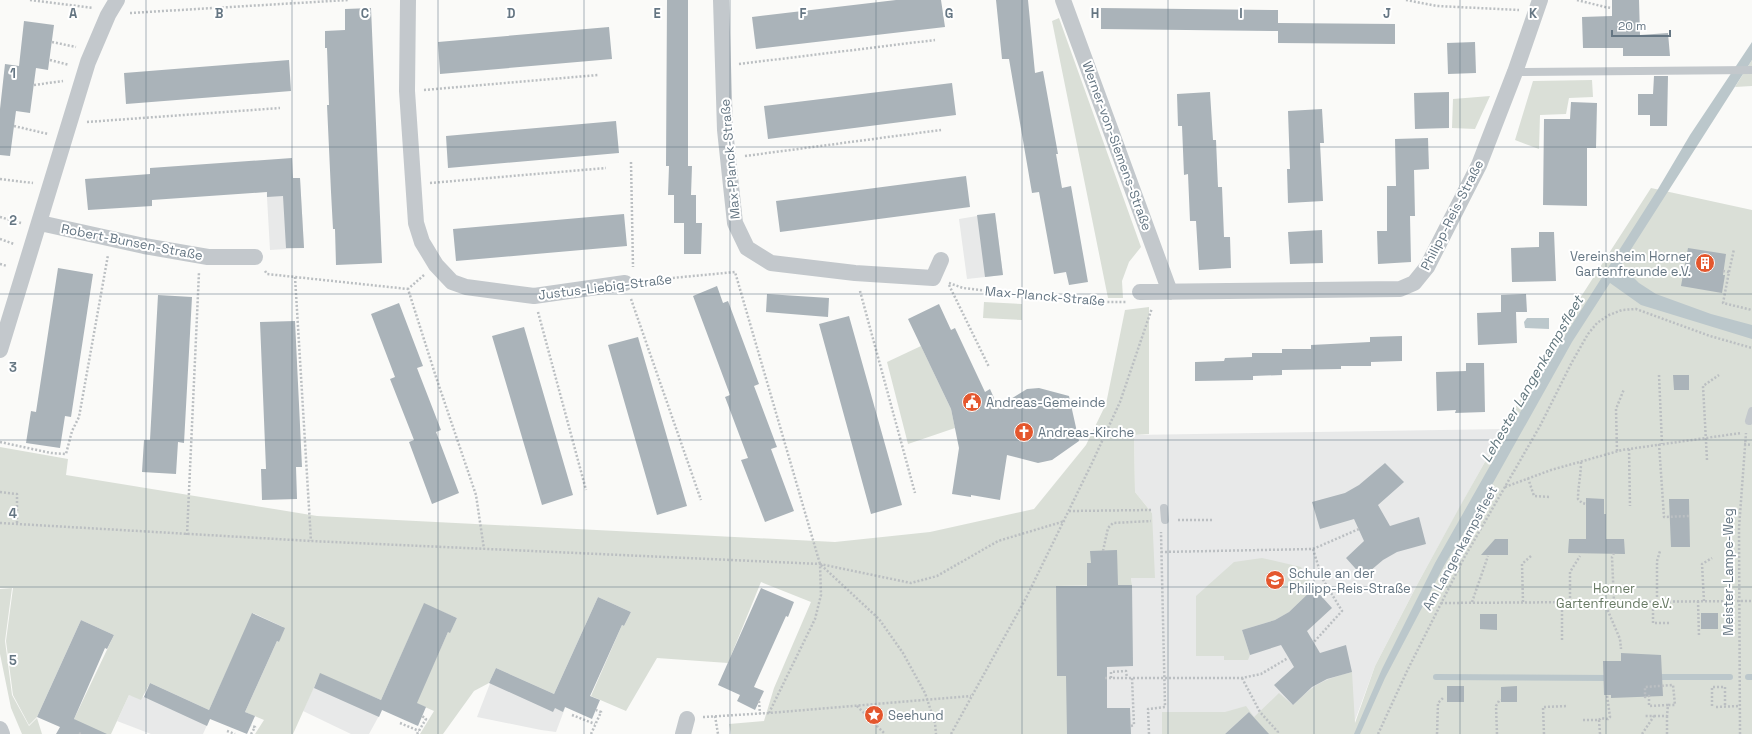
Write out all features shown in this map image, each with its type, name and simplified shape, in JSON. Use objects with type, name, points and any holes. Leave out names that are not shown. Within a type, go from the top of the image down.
[{"type":"street","name":"Justus-Liebig-Straße","points":[[408,0],[407,91],[412,185],[416,223],[422,242],[436,265],[452,282],[466,287],[534,296],[629,282]]},
{"type":"street","name":"Max-Planck-Straße","points":[[721,0],[725,130],[735,223],[747,248],[771,263],[855,273],[933,278],[941,260]]},
{"type":"street","name":"Werner-von-Siemens-Straße","points":[[1063,0],[1170,292]]},
{"type":"street","name":"Philipp-Reis-Straße","points":[[1140,292],[1400,289],[1414,283],[1427,267],[1479,165],[1515,72],[1538,5]]},
{"type":"street","points":[[0,350],[40,223],[82,80],[93,50],[112,8]]},
{"type":"street","name":"Robert-Bunsen-Straße","points":[[40,223],[111,239],[200,255],[255,257]]},
{"type":"street","points":[[0,729],[2,734]]},
{"type":"lane","points":[[1515,72],[1752,70]]},
{"type":"lane","points":[[1749,421],[1752,411]]},
{"type":"lane","points":[[1164,508],[1165,520]]},
{"type":"path","points":[[30,0],[112,8],[348,0]]},
{"type":"path","points":[[1406,0],[1437,6],[1538,5]]},
{"type":"path","points":[[1577,0],[1612,8]]},
{"type":"path","points":[[723,66],[935,40]]},
{"type":"path","points":[[52,42],[93,50]]},
{"type":"path","points":[[407,91],[598,75]]},
{"type":"path","points":[[34,85],[56,81],[82,80]]},
{"type":"path","points":[[69,121],[96,122],[280,108]]},
{"type":"path","points":[[14,126],[64,138]]},
{"type":"path","points":[[728,157],[759,155],[941,130]]},
{"type":"path","points":[[631,162],[629,282],[701,500]]},
{"type":"path","points":[[412,185],[606,168]]},
{"type":"path","points":[[0,179],[50,185]]},
{"type":"path","points":[[0,442],[50,453],[66,454],[72,430],[79,417],[111,239]]},
{"type":"path","points":[[1734,249],[1723,303],[1752,310]]},
{"type":"path","points":[[187,534],[200,255]]},
{"type":"path","points":[[255,257],[267,274],[408,289],[436,265]]},
{"type":"path","points":[[1723,271],[1730,272]]},
{"type":"path","name":"Justus-Liebig-Straße","points":[[629,282],[735,272],[820,564]]},
{"type":"path","points":[[855,273],[915,493]]},
{"type":"path","points":[[295,277],[311,541]]},
{"type":"path","name":"Max-Planck-Straße","points":[[989,367],[948,283],[971,289],[1039,297],[1105,302],[1124,302],[1140,292]]},
{"type":"path","points":[[408,289],[476,495],[484,549]]},
{"type":"path","points":[[534,296],[586,490]]},
{"type":"path","points":[[951,734],[1026,598],[1065,520],[1120,402],[1154,302]]},
{"type":"path","points":[[1505,487],[1540,426],[1572,362],[1588,334],[1597,323],[1609,315],[1622,310],[1636,309],[1710,336],[1752,348]]},
{"type":"path","points":[[1660,375],[1660,444],[1664,517],[1690,516]]},
{"type":"path","points":[[1707,460],[1703,386],[1718,375]]},
{"type":"path","points":[[1617,451],[1616,409],[1624,389]]},
{"type":"path","name":"Meister-Lampe-Weg","points":[[1740,734],[1739,528],[1744,444],[1749,421]]},
{"type":"path","name":"Am Langenkampsfleet","points":[[1378,734],[1441,603],[1505,487],[1528,478],[1617,451],[1735,433]]},
{"type":"path","points":[[1744,444],[1752,445]]},
{"type":"path","points":[[1629,449],[1630,506]]},
{"type":"path","points":[[1580,462],[1581,477],[1578,487],[1578,499],[1582,503],[1586,504]]},
{"type":"path","points":[[1528,478],[1534,496],[1550,497]]},
{"type":"path","points":[[0,492],[17,494],[17,523]]},
{"type":"path","points":[[1069,511],[1153,510]]},
{"type":"path","points":[[0,523],[311,541],[820,564],[911,584],[937,576],[998,541],[1065,520]]},
{"type":"path","points":[[1149,734],[1148,709],[1165,708],[1161,521],[1214,520]]},
{"type":"path","points":[[1103,551],[1108,528],[1113,523],[1153,521]]},
{"type":"path","points":[[1162,552],[1313,549],[1359,529]]},
{"type":"path","points":[[1313,549],[1322,578],[1342,611],[1314,642]]},
{"type":"path","points":[[1660,551],[1657,561],[1653,623],[1669,623]]},
{"type":"path","points":[[1614,553],[1612,557],[1614,602]]},
{"type":"path","points":[[1472,602],[1488,556]]},
{"type":"path","points":[[1523,602],[1522,564],[1531,556]]},
{"type":"path","points":[[1570,602],[1570,572],[1580,556]]},
{"type":"path","points":[[1704,601],[1702,564],[1712,558]]},
{"type":"path","points":[[820,564],[879,618],[903,653],[927,700],[935,723],[936,734]]},
{"type":"path","points":[[769,713],[815,619],[821,595],[820,564]]},
{"type":"path","points":[[1698,601],[1699,636]]},
{"type":"path","points":[[1441,603],[1752,601]]},
{"type":"path","points":[[1562,602],[1562,642]]},
{"type":"path","points":[[1608,602],[1608,611],[1620,639],[1621,649]]},
{"type":"path","points":[[1105,678],[1242,678],[1261,674],[1288,658]]},
{"type":"path","points":[[1111,678],[1111,672],[1115,671],[1126,672],[1127,678]]},
{"type":"path","points":[[1131,726],[1134,725],[1132,678]]},
{"type":"path","points":[[1242,678],[1260,712],[1278,732],[1277,734]]},
{"type":"path","points":[[1673,685],[1675,705],[1668,705],[1650,706],[1649,696],[1644,697],[1644,687],[1673,685]]},
{"type":"path","points":[[1712,706],[1712,687],[1725,687],[1726,707]]},
{"type":"path","points":[[1583,720],[1599,720],[1601,718],[1609,718],[1607,695]]},
{"type":"path","points":[[685,726],[715,716],[760,714],[972,696]]},
{"type":"path","points":[[1437,734],[1438,703],[1443,698]]},
{"type":"path","points":[[1497,734],[1496,706],[1500,699]]},
{"type":"path","points":[[759,701],[760,714]]},
{"type":"path","points":[[1667,734],[1668,705]]},
{"type":"path","points":[[857,706],[885,734]]},
{"type":"path","points":[[1544,734],[1543,707],[1568,706]]},
{"type":"path","points":[[1716,707],[1740,706]]},
{"type":"path","points":[[591,734],[601,712],[596,710]]},
{"type":"path","points":[[572,715],[595,724]]},
{"type":"path","points":[[400,723],[418,733],[426,719],[422,716]]},
{"type":"path","points":[[715,716],[718,734]]},
{"type":"path","points":[[1645,716],[1667,716]]},
{"type":"path","points":[[1642,734],[1654,716]]},
{"type":"path","points":[[1599,720],[1600,734]]},
{"type":"path","points":[[251,726],[255,727],[251,734]]},
{"type":"path","points":[[227,731],[235,734]]},
{"type":"shaded area","points":[[1752,42],[1752,60],[1621,265],[1639,283],[1656,294],[1711,314],[1752,325],[1752,339],[1641,305],[1610,283],[1572,342],[1479,508],[1445,564],[1385,678],[1360,734],[1354,734],[1382,669],[1435,563],[1552,356],[1658,189],[1690,135]]},
{"type":"shaded area","points":[[300,178],[304,248],[270,250],[266,180]]},
{"type":"shaded area","points":[[995,213],[1003,275],[967,279],[959,219]]},
{"type":"shaded area","points":[[1527,318],[1549,318],[1549,329],[1525,328],[1524,322]]},
{"type":"shaded area","name":"Schule an der Philipp-Reis-Straße","points":[[1503,429],[1418,583],[1375,666],[1350,734],[1067,734],[1056,586],[1132,585],[1131,578],[1152,513],[1135,492],[1134,435]]},
{"type":"shaded area","points":[[496,668],[568,700],[556,732],[477,717]]},
{"type":"shaded area","points":[[320,673],[386,703],[369,734],[351,734],[303,711]]},
{"type":"shaded area","points":[[150,683],[213,712],[203,734],[151,734],[117,721],[129,695],[144,697]]},
{"type":"green space","points":[[1059,18],[1141,247],[1129,262],[1122,281],[1123,298],[1108,298],[1052,21]]},
{"type":"green space","points":[[1752,60],[1752,86],[1735,87]]},
{"type":"green space","points":[[1592,80],[1593,97],[1569,98],[1566,114],[1540,115],[1539,149],[1515,140],[1533,81]]},
{"type":"green space","points":[[1490,96],[1475,129],[1452,128],[1453,99]]},
{"type":"green space","name":"Horner Gartenfreunde e.V.","points":[[1651,188],[1752,210],[1752,734],[1268,734],[1249,712],[1225,734],[1162,734],[1162,712],[1225,712],[1246,706],[1254,717],[1279,693],[1293,705],[1320,683],[1333,677],[1352,672],[1355,723],[1375,666],[1459,508],[1555,337]]},
{"type":"green space","points":[[984,302],[1022,304],[1022,320],[983,318]]},
{"type":"green space","points":[[1149,307],[1149,434],[1134,435],[1135,492],[1152,513],[1155,578],[1131,578],[1132,585],[1056,586],[1073,675],[1067,734],[731,734],[729,724],[764,721],[774,688],[811,602],[761,582],[728,663],[657,658],[626,711],[591,696],[622,625],[624,626],[631,612],[598,597],[554,694],[496,668],[489,683],[474,691],[443,734],[420,734],[434,711],[416,703],[448,632],[450,632],[457,618],[424,604],[381,700],[320,674],[293,734],[255,734],[264,720],[245,712],[277,641],[279,642],[283,627],[253,613],[209,710],[150,683],[141,700],[129,695],[111,734],[89,734],[74,719],[114,635],[81,620],[37,717],[29,725],[13,695],[6,641],[13,588],[0,588],[0,447],[68,459],[66,475],[317,516],[835,542],[930,532],[1034,509],[1086,445],[1106,404],[1125,310]]},
{"type":"green space","points":[[921,346],[951,409],[955,428],[908,444],[887,362]]},
{"type":"green space","points":[[1262,558],[1301,567],[1314,588],[1289,612],[1275,620],[1242,630],[1250,655],[1248,660],[1224,660],[1224,656],[1196,656],[1196,596],[1234,562]]},
{"type":"green space","points":[[12,588],[5,641],[12,695],[29,726],[37,718],[42,734],[22,734],[11,708],[0,654],[0,589]]},
{"type":"building","points":[[667,0],[688,0],[688,166],[692,166],[691,195],[696,195],[696,223],[702,223],[701,254],[684,254],[684,223],[674,223],[674,195],[668,195],[669,166],[666,166]]},
{"type":"building","points":[[896,0],[941,0],[945,27],[756,49],[752,17]]},
{"type":"building","points":[[996,0],[1028,0],[1035,73],[1043,71],[1058,154],[1056,154],[1062,188],[1071,186],[1088,282],[1069,285],[1066,272],[1054,274],[1039,192],[1032,193],[1009,59],[1002,59]]},
{"type":"building","points":[[1612,0],[1639,0],[1640,35],[1668,33],[1670,56],[1623,56],[1623,48],[1583,48],[1582,17],[1612,16]]},
{"type":"building","points":[[371,8],[382,263],[336,265],[335,229],[333,229],[331,192],[327,105],[329,105],[327,48],[325,48],[325,31],[345,30],[345,9]]},
{"type":"building","points":[[1101,8],[1278,10],[1278,23],[1395,24],[1395,44],[1278,43],[1278,31],[1101,29]]},
{"type":"building","points":[[24,21],[54,25],[48,70],[36,68],[30,113],[16,111],[10,156],[0,155],[0,109],[5,64],[19,66]]},
{"type":"building","points":[[609,27],[612,59],[440,74],[438,42]]},
{"type":"building","points":[[1475,42],[1476,73],[1448,74],[1447,43]]},
{"type":"building","points":[[289,60],[291,91],[126,104],[124,73]]},
{"type":"building","points":[[1654,76],[1668,76],[1667,126],[1650,126],[1650,115],[1638,115],[1638,94],[1653,94]]},
{"type":"building","points":[[952,83],[956,115],[768,139],[764,106]]},
{"type":"building","points":[[1210,92],[1213,140],[1216,140],[1218,187],[1222,187],[1224,237],[1230,237],[1231,268],[1199,270],[1196,221],[1190,221],[1188,174],[1184,175],[1182,126],[1178,126],[1177,94]]},
{"type":"building","points":[[1449,92],[1449,128],[1415,129],[1414,93]]},
{"type":"building","points":[[1571,102],[1597,103],[1596,148],[1587,148],[1587,206],[1543,205],[1544,119],[1570,119]]},
{"type":"building","points":[[1322,109],[1324,143],[1320,143],[1323,201],[1288,203],[1287,169],[1290,169],[1288,111]]},
{"type":"building","points":[[616,121],[619,153],[448,168],[446,136]]},
{"type":"building","points":[[1428,138],[1429,169],[1414,170],[1415,216],[1410,216],[1411,262],[1378,264],[1377,231],[1387,231],[1387,186],[1396,186],[1395,139]]},
{"type":"building","points":[[292,158],[293,178],[300,178],[304,248],[286,248],[283,196],[267,197],[267,192],[152,200],[152,206],[88,210],[85,179],[150,174],[150,168]]},
{"type":"building","points":[[966,176],[970,207],[780,232],[776,201]]},
{"type":"building","points":[[995,213],[1003,275],[985,277],[977,215]]},
{"type":"building","points":[[624,214],[627,246],[456,261],[453,229]]},
{"type":"building","points":[[1322,230],[1323,263],[1290,264],[1288,232]]},
{"type":"building","points":[[1539,232],[1554,232],[1556,281],[1512,282],[1511,248],[1539,247]]},
{"type":"building","name":"Vereinsheim Horner Gartenfreunde e.V.","points":[[1688,248],[1726,254],[1722,293],[1681,286]]},
{"type":"building","points":[[58,268],[93,274],[71,417],[65,416],[60,448],[26,443],[31,411],[36,412]]},
{"type":"building","points":[[717,286],[723,303],[728,301],[759,384],[754,386],[777,447],[771,449],[794,511],[765,522],[741,460],[748,458],[725,397],[730,395],[693,296]]},
{"type":"building","points":[[767,294],[829,298],[828,317],[766,312]]},
{"type":"building","points":[[1526,294],[1527,312],[1516,312],[1517,343],[1478,345],[1477,313],[1501,312],[1501,295]]},
{"type":"building","points":[[158,295],[192,297],[184,443],[178,442],[176,474],[142,472],[144,440],[150,440]]},
{"type":"building","points":[[399,303],[423,366],[417,368],[441,430],[436,432],[459,493],[432,504],[409,442],[414,440],[390,379],[395,377],[371,314]]},
{"type":"building","points":[[939,304],[951,330],[955,328],[985,392],[990,389],[998,407],[1027,389],[1039,388],[1069,396],[1079,441],[1052,460],[1038,463],[1007,455],[1000,500],[971,495],[971,497],[952,494],[959,448],[951,409],[908,319]]},
{"type":"building","points":[[849,316],[902,505],[871,514],[819,324]]},
{"type":"building","points":[[295,321],[302,467],[296,467],[297,499],[262,500],[261,469],[266,469],[260,322]]},
{"type":"building","points":[[524,327],[573,495],[542,505],[492,336]]},
{"type":"building","points":[[1402,336],[1402,361],[1371,362],[1371,366],[1341,366],[1341,369],[1282,370],[1282,375],[1253,376],[1253,380],[1195,381],[1195,362],[1224,361],[1225,358],[1252,357],[1252,353],[1282,353],[1282,349],[1311,349],[1311,345],[1370,342],[1370,337]]},
{"type":"building","points":[[638,337],[687,506],[657,515],[608,345]]},
{"type":"building","points":[[1466,363],[1484,363],[1485,412],[1455,413],[1456,410],[1437,411],[1436,372],[1466,371]]},
{"type":"building","points":[[1673,375],[1689,375],[1689,390],[1674,390]]},
{"type":"building","points":[[1385,463],[1404,482],[1378,505],[1390,526],[1419,517],[1426,544],[1397,552],[1383,560],[1363,577],[1346,558],[1364,541],[1354,519],[1320,529],[1312,502],[1345,493],[1359,485]]},
{"type":"building","points":[[1586,498],[1604,499],[1604,514],[1606,514],[1606,539],[1624,539],[1625,554],[1568,553],[1569,539],[1586,539]]},
{"type":"building","points":[[1669,499],[1689,499],[1690,547],[1671,547]]},
{"type":"building","points":[[1495,539],[1508,539],[1508,555],[1481,555]]},
{"type":"building","points":[[1117,550],[1118,585],[1132,585],[1133,666],[1107,667],[1107,708],[1130,708],[1131,734],[1067,734],[1066,676],[1057,676],[1056,586],[1087,586],[1087,563],[1091,563],[1090,551]]},
{"type":"building","points":[[761,588],[794,602],[788,617],[786,616],[754,687],[764,691],[755,710],[737,701],[740,695],[718,685]]},
{"type":"building","points":[[1314,588],[1332,608],[1307,631],[1320,653],[1346,645],[1352,672],[1327,679],[1312,687],[1293,705],[1274,685],[1294,667],[1281,645],[1250,655],[1242,630],[1275,620],[1289,612]]},
{"type":"building","points":[[598,597],[631,612],[624,626],[622,625],[590,696],[600,700],[592,719],[565,707],[563,712],[555,708],[553,712],[489,683],[496,668],[554,694]]},
{"type":"building","points":[[424,603],[457,618],[450,633],[448,632],[417,703],[426,707],[418,726],[382,710],[379,717],[314,688],[320,673],[381,700]]},
{"type":"building","points":[[252,613],[285,628],[279,642],[277,641],[245,712],[255,716],[247,734],[210,719],[207,726],[144,697],[150,683],[209,710]]},
{"type":"building","points":[[1701,613],[1718,613],[1718,629],[1701,629]]},
{"type":"building","points":[[1480,614],[1497,614],[1497,630],[1480,629]]},
{"type":"building","points":[[81,620],[114,635],[107,649],[105,648],[74,719],[107,734],[56,734],[60,727],[37,717]]},
{"type":"building","points":[[1621,653],[1661,655],[1663,696],[1611,698],[1611,695],[1604,695],[1603,661],[1621,661]]},
{"type":"building","points":[[1447,686],[1464,686],[1464,702],[1447,702]]},
{"type":"building","points":[[1517,686],[1517,702],[1501,702],[1501,687]]},
{"type":"building","points":[[1249,712],[1269,734],[1225,734]]},
{"type":"waterway","points":[[1436,677],[1611,678]]},
{"type":"waterway","points":[[1654,677],[1730,677]]},
{"type":"place","name":"Vereinsheim Horner Gartenfreunde e.V.","points":[[1705,263]]},
{"type":"place","name":"Andreas-Gemeinde","points":[[972,402]]},
{"type":"place","name":"Andreas-Kirche","points":[[1024,432]]},
{"type":"place","name":"Schule an der Philipp-Reis-Straße","points":[[1275,580]]},
{"type":"place","name":"Seehund","points":[[874,715]]},
{"type":"water label","name":"Lehester Langenkampsfleet","points":[[1532,379]]}]
